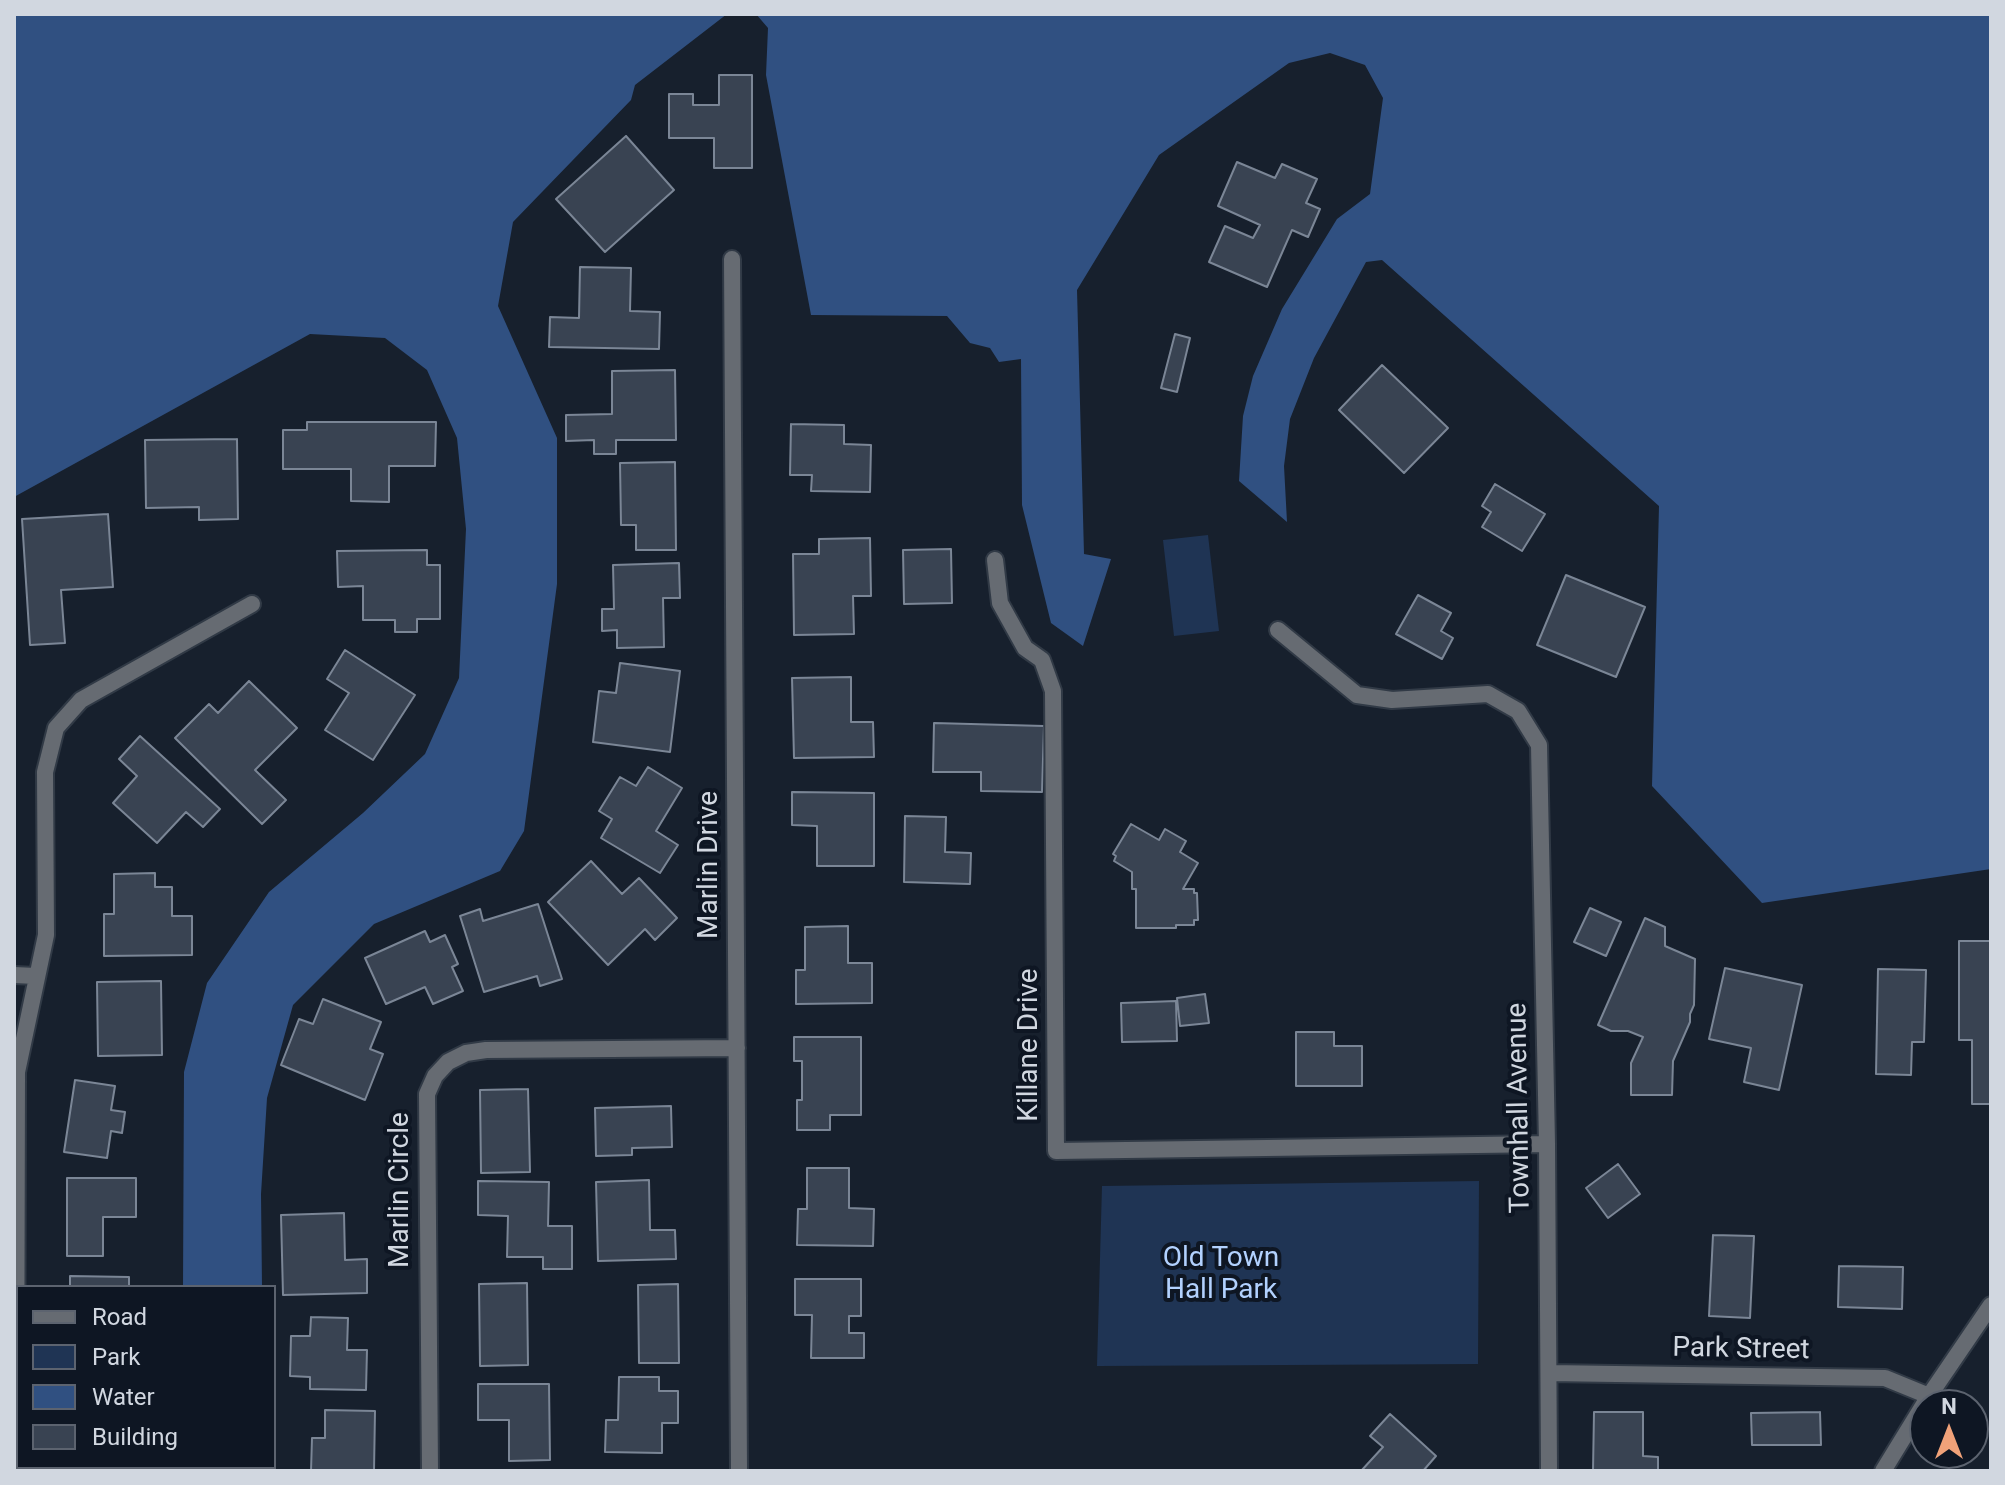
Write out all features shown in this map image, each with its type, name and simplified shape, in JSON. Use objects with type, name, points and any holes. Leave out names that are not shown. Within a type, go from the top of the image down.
[{"type":"street","name":"Marlin Drive","points":[[732,259],[739,1471]]},
{"type":"street","name":"Killane Drive","points":[[995,560],[1000,603],[1025,648],[1042,660],[1053,691],[1056,1151],[1547,1144]]},
{"type":"street","points":[[16,1285],[17,1072],[46,935],[45,772],[56,728],[81,700],[252,604]]},
{"type":"street","name":"Townhall Avenue","points":[[1278,630],[1357,695],[1392,700],[1488,694],[1518,711],[1539,745],[1547,1144],[1549,1471]]},
{"type":"street","points":[[14,975],[36,976]]},
{"type":"street","name":"Marlin Circle","points":[[430,1471],[427,1094],[435,1076],[448,1062],[466,1053],[486,1050],[737,1048]]},
{"type":"street","points":[[1934,1389],[1991,1305]]},
{"type":"street","name":"Park Street","points":[[1549,1373],[1885,1378],[1912,1389]]},
{"type":"street","points":[[1883,1471],[1909,1429]]},
{"type":"green space","points":[[1208,535],[1219,631],[1174,636],[1163,540]]},
{"type":"green space","name":"Old Town Hall Park","points":[[1479,1181],[1478,1364],[1097,1366],[1102,1186]]},
{"type":"water","points":[[14,14],[727,14],[635,85],[631,100],[513,222],[498,306],[557,438],[557,584],[524,831],[500,871],[374,924],[293,1005],[267,1098],[261,1194],[262,1285],[183,1285],[184,1072],[207,983],[269,892],[363,813],[425,754],[459,678],[466,529],[457,438],[427,370],[385,338],[310,334],[14,497]]},
{"type":"water","points":[[756,14],[1991,14],[1991,869],[1762,903],[1652,786],[1659,506],[1382,260],[1366,262],[1314,358],[1290,419],[1284,466],[1287,522],[1239,481],[1243,416],[1253,376],[1282,309],[1337,219],[1370,194],[1383,98],[1365,65],[1330,53],[1289,63],[1159,155],[1077,290],[1084,554],[1111,559],[1083,646],[1051,623],[1022,505],[1021,359],[999,362],[990,348],[970,343],[947,316],[811,315],[766,75],[768,28]]},
{"type":"building","points":[[719,75],[752,75],[752,168],[714,168],[714,138],[669,138],[669,94],[693,94],[693,105],[719,105]]},
{"type":"building","points":[[626,136],[674,190],[605,252],[556,199]]},
{"type":"building","points":[[1237,162],[1275,178],[1282,164],[1317,179],[1306,203],[1320,209],[1308,237],[1292,230],[1267,287],[1209,262],[1225,226],[1253,238],[1260,225],[1218,206]]},
{"type":"building","points":[[580,267],[631,268],[630,311],[660,312],[659,349],[549,347],[550,317],[579,318]]},
{"type":"building","points":[[1175,334],[1190,338],[1177,392],[1161,388]]},
{"type":"building","points":[[1382,365],[1448,428],[1404,473],[1339,410]]},
{"type":"building","points":[[675,370],[676,440],[616,440],[616,454],[594,454],[594,440],[566,441],[566,415],[612,414],[612,371]]},
{"type":"building","points":[[307,422],[436,422],[435,466],[389,466],[389,502],[351,501],[351,469],[283,469],[283,430],[307,430]]},
{"type":"building","points":[[791,424],[844,425],[844,444],[871,445],[870,492],[811,491],[812,475],[790,475]]},
{"type":"building","points":[[237,439],[238,519],[199,520],[199,507],[146,508],[145,440]]},
{"type":"building","points":[[675,462],[676,550],[636,550],[636,525],[621,525],[620,463]]},
{"type":"building","points":[[1495,484],[1545,514],[1522,551],[1482,527],[1491,512],[1482,506]]},
{"type":"building","points":[[108,514],[113,587],[61,590],[65,643],[30,645],[22,519]]},
{"type":"building","points":[[870,538],[871,596],[853,596],[854,634],[794,635],[793,554],[819,554],[819,539]]},
{"type":"building","points":[[951,549],[952,603],[904,604],[903,550]]},
{"type":"building","points":[[427,550],[427,565],[440,565],[440,619],[417,619],[417,632],[395,632],[395,620],[363,620],[363,586],[338,587],[337,551]]},
{"type":"building","points":[[679,563],[680,598],[663,598],[664,647],[617,648],[617,630],[602,631],[602,609],[614,609],[613,565]]},
{"type":"building","points":[[1566,575],[1645,607],[1616,677],[1537,645]]},
{"type":"building","points":[[1418,595],[1451,613],[1441,631],[1453,638],[1442,659],[1396,634]]},
{"type":"building","points":[[345,650],[415,695],[373,760],[325,730],[349,693],[327,679]]},
{"type":"building","points":[[620,663],[680,671],[670,752],[593,742],[599,691],[616,693]]},
{"type":"building","points":[[851,677],[851,722],[873,722],[874,757],[794,758],[792,678]]},
{"type":"building","points":[[249,681],[297,728],[255,770],[286,800],[262,824],[175,738],[209,704],[218,713]]},
{"type":"building","points":[[934,723],[1044,726],[1042,792],[981,791],[981,772],[933,772]]},
{"type":"building","points":[[140,736],[220,809],[203,827],[186,812],[157,843],[113,803],[137,776],[119,759]]},
{"type":"building","points":[[648,767],[682,788],[656,831],[678,845],[660,873],[601,838],[612,819],[599,811],[620,777],[636,786]]},
{"type":"building","points":[[792,792],[874,793],[874,866],[817,866],[817,826],[792,825]]},
{"type":"building","points":[[905,816],[946,817],[945,852],[971,853],[970,884],[904,882]]},
{"type":"building","points":[[1131,824],[1159,840],[1165,829],[1186,841],[1180,852],[1198,863],[1183,889],[1194,889],[1197,893],[1198,920],[1194,920],[1194,925],[1136,928],[1136,889],[1132,889],[1132,872],[1114,861],[1116,856],[1113,854]]},
{"type":"building","points":[[591,861],[622,894],[639,878],[677,918],[655,940],[645,929],[608,965],[548,902]]},
{"type":"building","points":[[155,873],[155,887],[172,887],[172,916],[192,916],[192,955],[104,956],[104,914],[114,914],[114,874]]},
{"type":"building","points":[[538,904],[562,979],[540,986],[537,976],[484,992],[460,916],[480,909],[483,921]]},
{"type":"building","points":[[1590,908],[1621,922],[1606,956],[1574,942]]},
{"type":"building","points":[[1645,918],[1665,927],[1665,946],[1695,959],[1694,1005],[1673,1061],[1672,1095],[1631,1095],[1631,1063],[1643,1037],[1628,1031],[1611,1031],[1598,1025]]},
{"type":"building","points":[[848,926],[848,963],[872,963],[872,1003],[796,1004],[796,970],[805,970],[805,927]]},
{"type":"building","points":[[425,931],[430,942],[445,935],[458,964],[452,967],[463,991],[433,1004],[425,987],[386,1004],[365,958]]},
{"type":"building","points":[[1959,941],[1991,941],[1991,1104],[1972,1104],[1972,1040],[1959,1040]]},
{"type":"building","points":[[1725,968],[1802,985],[1779,1090],[1744,1082],[1751,1048],[1709,1039]]},
{"type":"building","points":[[1878,969],[1926,970],[1924,1042],[1912,1042],[1911,1075],[1876,1074]]},
{"type":"building","points":[[161,981],[162,1055],[98,1056],[97,982]]},
{"type":"building","points":[[1205,994],[1209,1023],[1180,1026],[1177,998]]},
{"type":"building","points":[[323,999],[381,1022],[370,1049],[383,1054],[365,1100],[281,1065],[299,1019],[313,1024]]},
{"type":"building","points":[[1176,1001],[1177,1041],[1122,1042],[1121,1003]]},
{"type":"building","points":[[1296,1032],[1334,1032],[1334,1046],[1362,1046],[1362,1086],[1296,1086]]},
{"type":"building","points":[[794,1037],[861,1037],[861,1115],[830,1115],[830,1130],[797,1130],[797,1100],[802,1100],[802,1061],[794,1061]]},
{"type":"building","points":[[75,1080],[115,1086],[111,1110],[125,1112],[122,1133],[111,1131],[107,1158],[64,1152]]},
{"type":"building","points":[[528,1089],[530,1172],[481,1173],[480,1090]]},
{"type":"building","points":[[671,1106],[672,1147],[632,1148],[632,1155],[596,1156],[595,1108]]},
{"type":"building","points":[[1618,1164],[1640,1194],[1608,1218],[1586,1188]]},
{"type":"building","points":[[807,1168],[849,1168],[849,1208],[874,1209],[873,1246],[797,1245],[798,1209],[807,1209]]},
{"type":"building","points":[[67,1178],[136,1178],[136,1217],[103,1217],[103,1256],[67,1256]]},
{"type":"building","points":[[649,1180],[650,1230],[675,1230],[676,1259],[598,1261],[596,1182]]},
{"type":"building","points":[[478,1181],[549,1182],[548,1226],[572,1226],[572,1269],[543,1269],[543,1257],[507,1257],[508,1216],[478,1215]]},
{"type":"building","points":[[344,1213],[345,1260],[367,1259],[367,1293],[283,1295],[281,1215]]},
{"type":"building","points":[[1713,1235],[1754,1236],[1750,1318],[1709,1316]]},
{"type":"building","points":[[1839,1266],[1903,1267],[1902,1309],[1838,1307]]},
{"type":"building","points":[[70,1276],[129,1277],[129,1285],[70,1285]]},
{"type":"building","points":[[795,1279],[861,1279],[861,1316],[849,1316],[849,1333],[864,1333],[864,1358],[811,1358],[812,1315],[795,1315]]},
{"type":"building","points":[[527,1283],[528,1365],[480,1366],[479,1284]]},
{"type":"building","points":[[678,1284],[679,1363],[639,1363],[638,1285]]},
{"type":"building","points":[[311,1317],[348,1318],[347,1350],[367,1350],[366,1390],[310,1389],[310,1377],[290,1376],[291,1336],[310,1336]]},
{"type":"building","points":[[619,1377],[659,1377],[659,1391],[678,1391],[678,1423],[662,1423],[662,1453],[605,1452],[606,1420],[618,1420]]},
{"type":"building","points":[[478,1384],[549,1384],[550,1460],[509,1461],[509,1420],[478,1420]]},
{"type":"building","points":[[325,1410],[375,1411],[374,1471],[311,1471],[312,1438],[325,1438]]},
{"type":"building","points":[[1594,1412],[1643,1412],[1643,1456],[1658,1457],[1658,1471],[1593,1471]]},
{"type":"building","points":[[1820,1412],[1821,1445],[1752,1445],[1751,1413]]},
{"type":"building","points":[[1390,1414],[1436,1456],[1423,1471],[1361,1471],[1383,1447],[1370,1436]]}]
